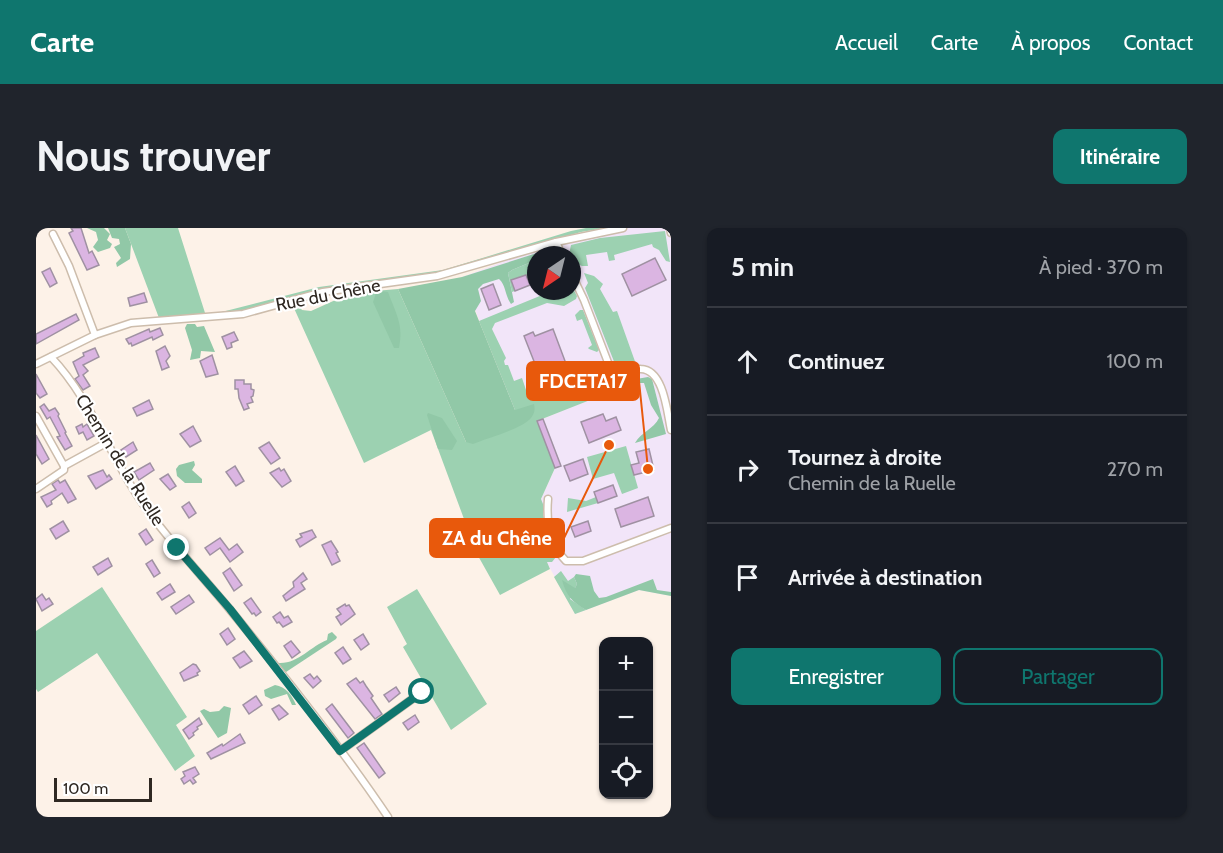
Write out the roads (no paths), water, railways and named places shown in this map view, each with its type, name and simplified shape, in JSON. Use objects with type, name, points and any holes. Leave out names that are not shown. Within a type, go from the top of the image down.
[{"type":"street","name":"Rue du Chêne","points":[[36,364],[95,335],[131,323],[243,314],[323,292],[436,276],[556,242],[623,228]]},
{"type":"street","points":[[670,228],[671,233]]},
{"type":"street","points":[[53,234],[69,266],[95,335]]},
{"type":"street","points":[[556,242],[558,246]]},
{"type":"street","points":[[581,294],[609,365],[617,370],[642,369],[652,372],[658,379],[671,430]]},
{"type":"street","name":"Chemin de la Ruelle","points":[[51,357],[83,399],[106,443],[150,514],[230,609],[388,817]]},
{"type":"street","points":[[36,416],[64,466]]},
{"type":"street","points":[[36,489],[64,470],[64,466],[106,443]]},
{"type":"street","points":[[548,499],[546,520],[557,552],[566,561],[583,561],[671,528]]},
{"type":"street","points":[[340,751],[422,692]]},
{"type":"place","name":"ZA du Chêne","points":[[609,445]]},
{"type":"place","name":"FDCETA17","points":[[648,469]]}]
